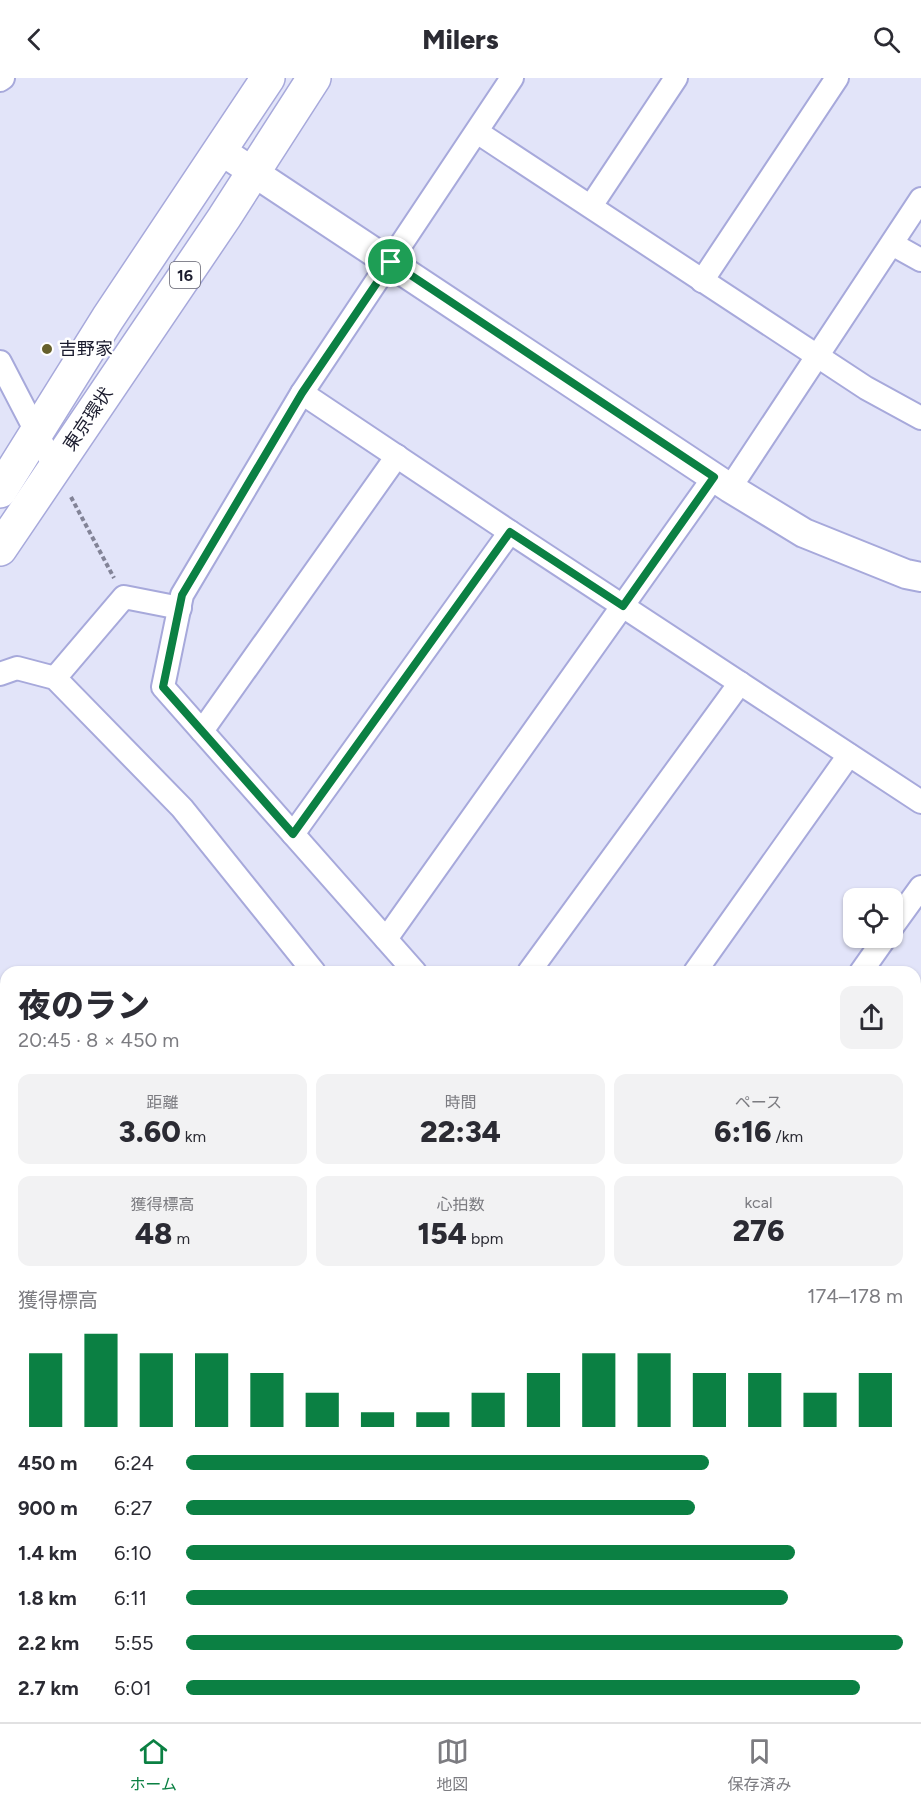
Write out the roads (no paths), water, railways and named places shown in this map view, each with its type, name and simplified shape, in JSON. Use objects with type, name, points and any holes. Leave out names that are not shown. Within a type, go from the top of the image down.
[{"type":"highway","name":"東京環状","points":[[0,491],[108,318],[268,78]]},
{"type":"highway","name":"東京環状","points":[[0,549],[255,172],[314,78]]},
{"type":"street","points":[[410,966],[163,687],[182,595],[302,393],[512,78]]},
{"type":"street","points":[[591,206],[676,78]]},
{"type":"street","points":[[702,281],[837,78]]},
{"type":"street","points":[[477,132],[866,388],[921,418]]},
{"type":"street","points":[[220,150],[722,482],[804,533],[906,574],[921,577]]},
{"type":"street","points":[[386,939],[623,606],[722,482],[817,355],[921,199]]},
{"type":"street","points":[[892,244],[921,260]]},
{"type":"street","points":[[0,362],[55,468]]},
{"type":"street","points":[[302,393],[921,802]]},
{"type":"street","points":[[202,731],[397,456]]},
{"type":"street","points":[[293,834],[510,532]]},
{"type":"street","points":[[55,678],[124,597],[180,608]]},
{"type":"street","points":[[0,674],[17,668],[55,678],[182,808],[309,966]]},
{"type":"street","points":[[533,966],[740,683]]},
{"type":"street","points":[[698,966],[849,755]]},
{"type":"street","points":[[903,912],[921,887]]},
{"type":"street","points":[[865,966],[878,948]]},
{"type":"place","name":"吉野家","points":[[47,349]]}]
